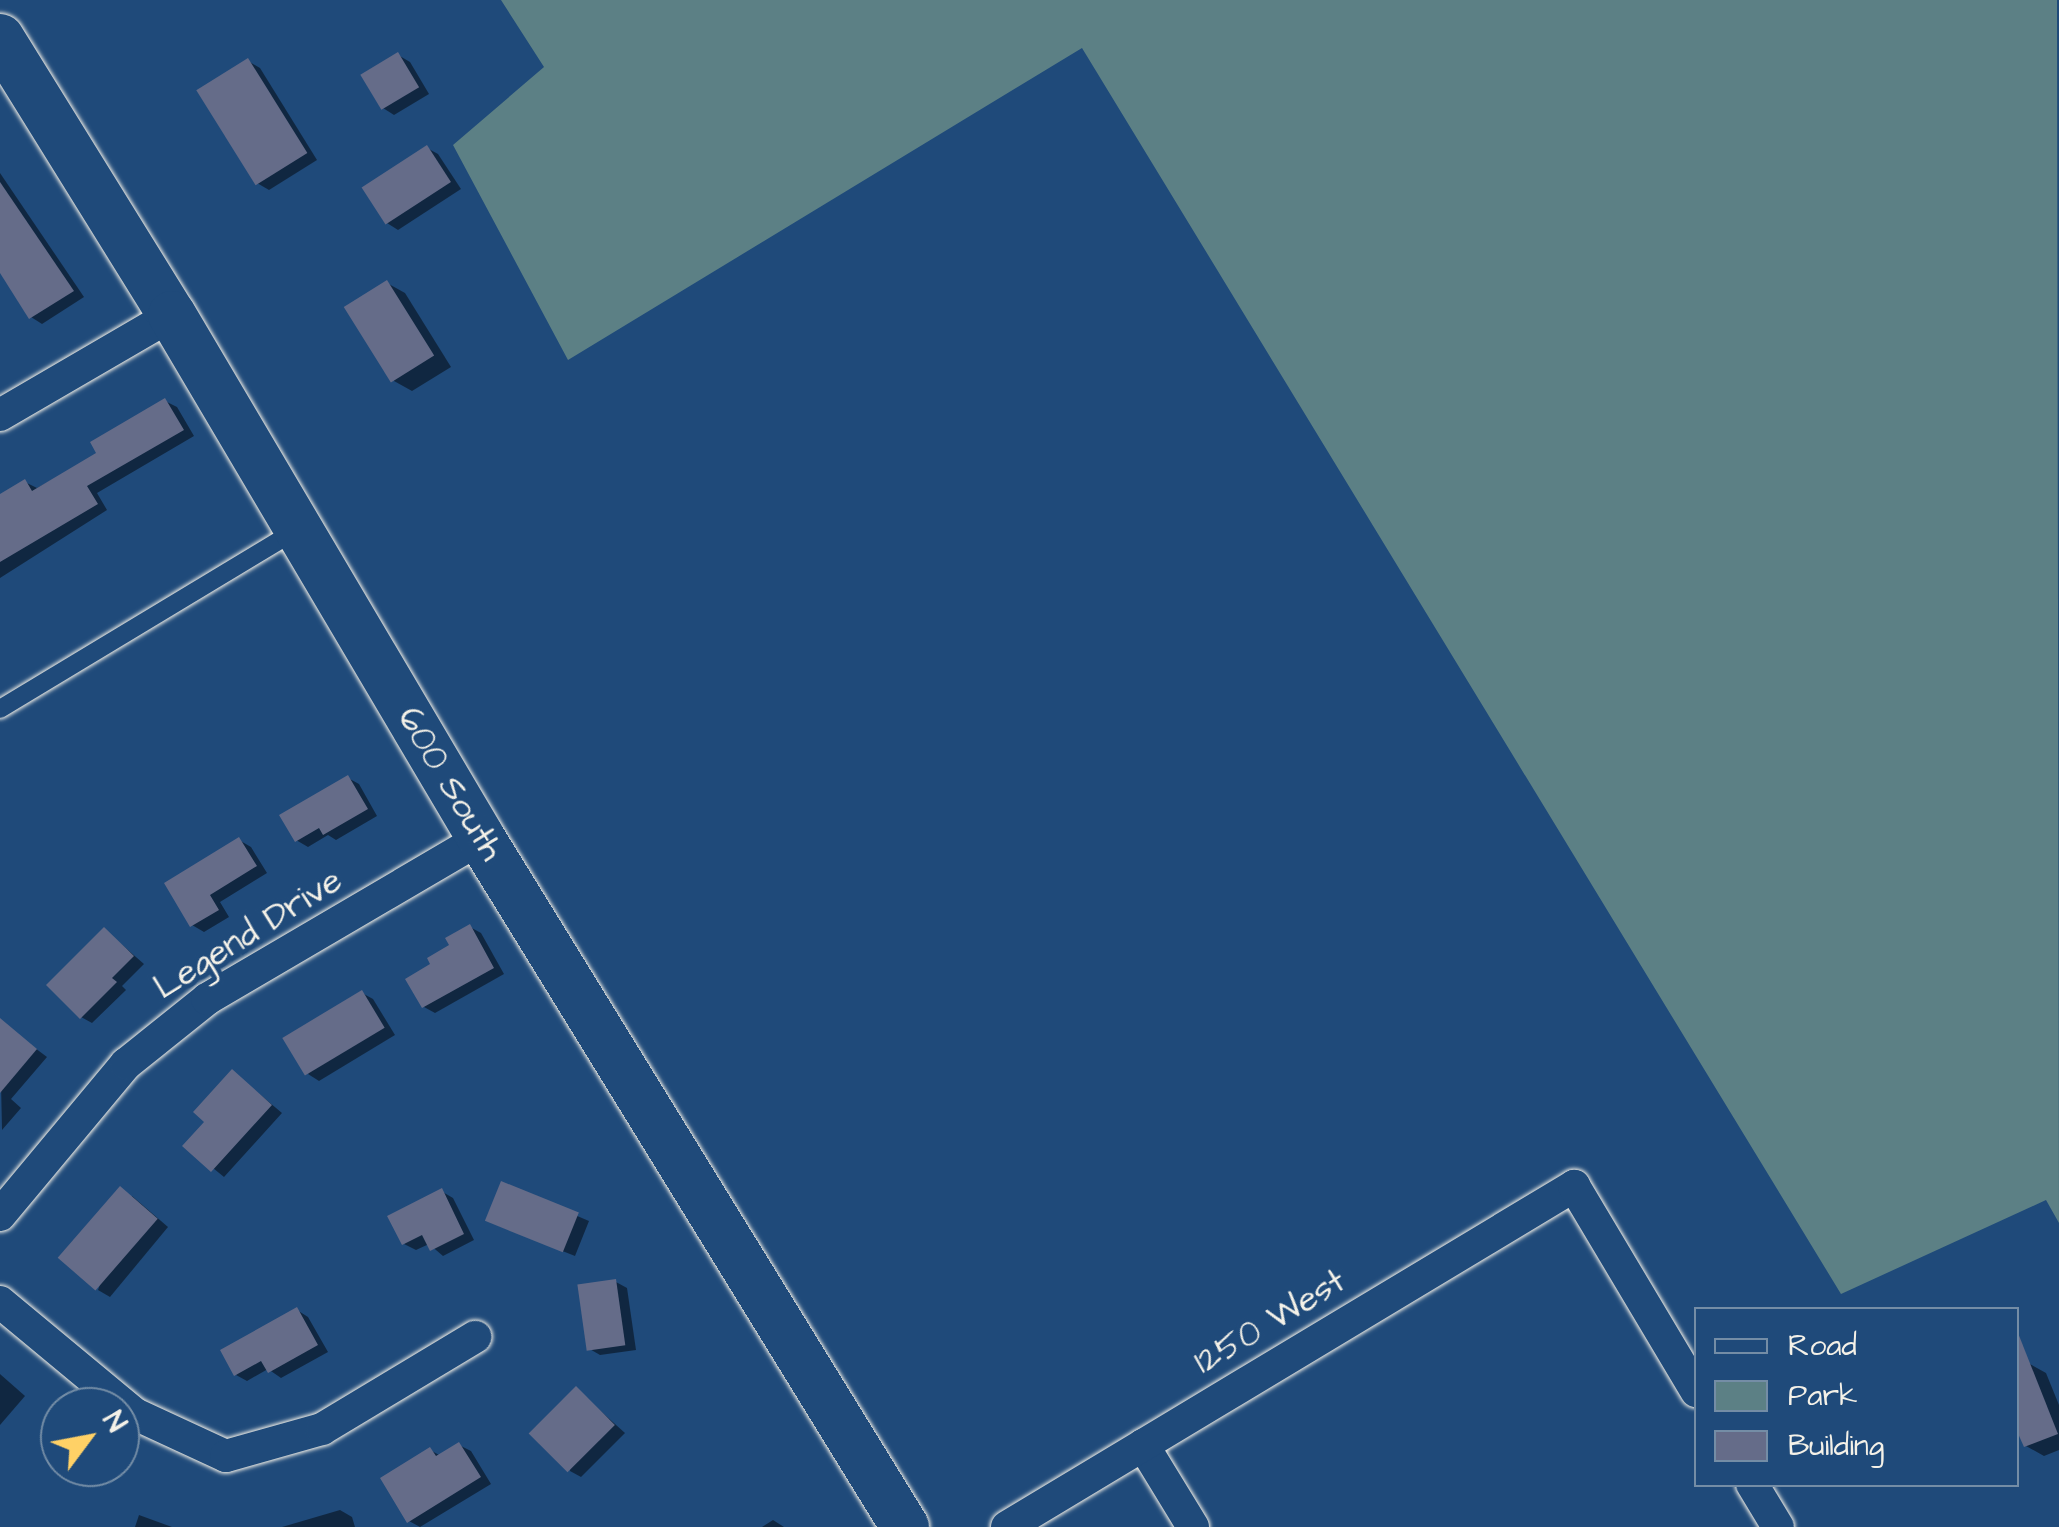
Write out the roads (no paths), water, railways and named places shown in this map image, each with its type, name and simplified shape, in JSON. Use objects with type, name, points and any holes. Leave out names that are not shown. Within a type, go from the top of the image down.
[{"type":"main road","name":"600 South","points":[[0,38],[172,315],[482,838],[905,1527]]},
{"type":"street","points":[[0,414],[172,315]]},
{"type":"street","name":"Legend Drive","points":[[0,1215],[126,1064],[207,1000],[482,838]]},
{"type":"street","name":"1250 West","points":[[1008,1527],[1574,1186],[1694,1388]]},
{"type":"street","points":[[0,1302],[134,1414],[226,1456],[322,1429],[474,1338]]},
{"type":"street","points":[[1143,1445],[1193,1527]]},
{"type":"lane","points":[[0,709],[298,528]]}]
